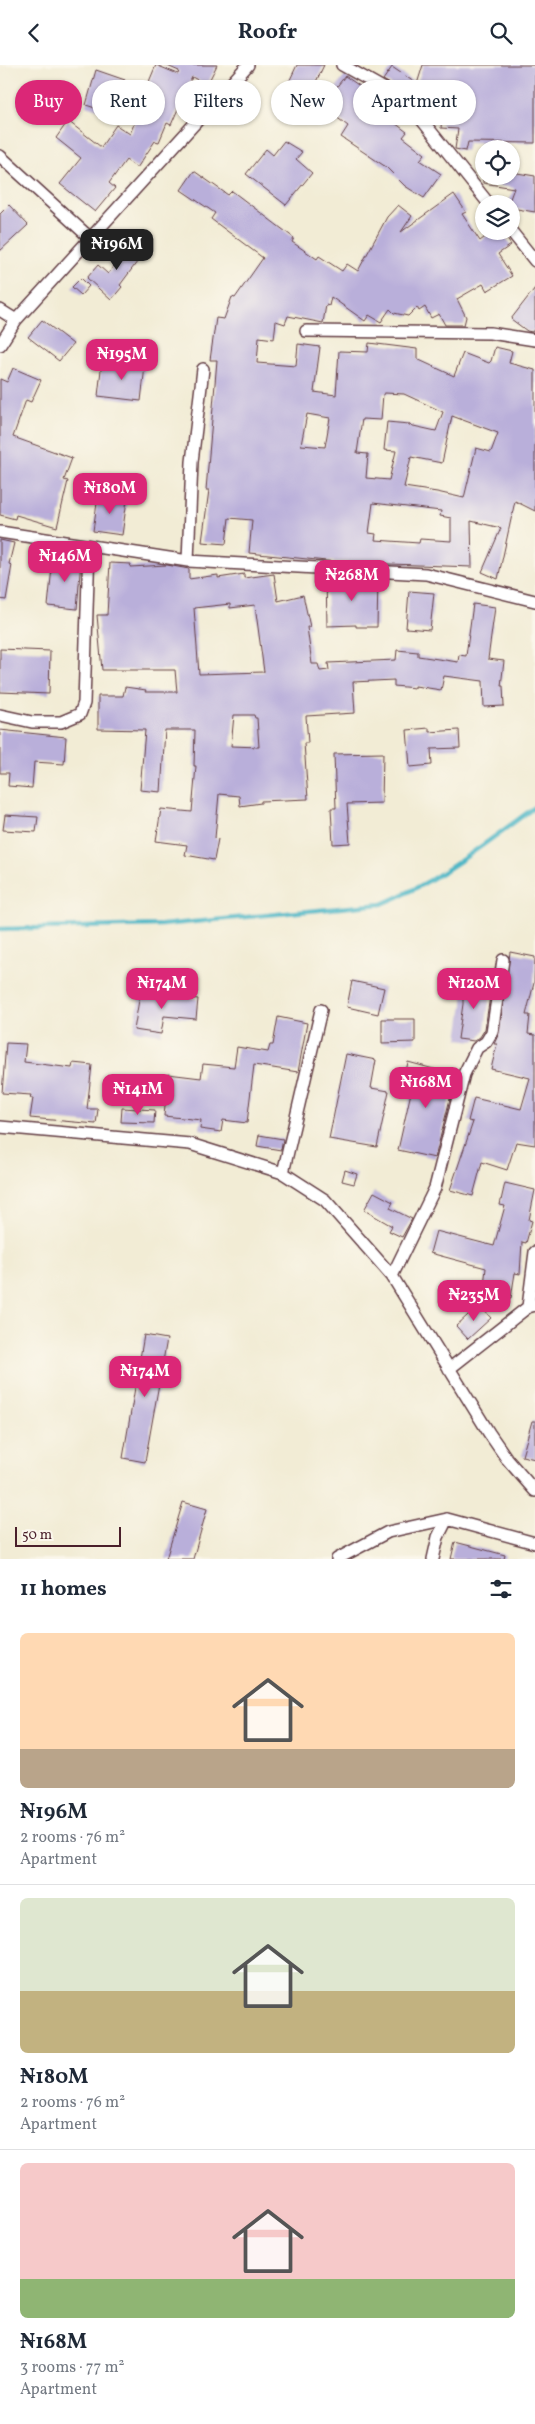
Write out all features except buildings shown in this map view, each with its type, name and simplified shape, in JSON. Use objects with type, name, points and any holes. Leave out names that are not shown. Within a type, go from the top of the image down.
[{"type":"street","points":[[0,345],[16,320],[89,237],[248,65]]},
{"type":"street","points":[[342,65],[399,97],[417,114],[482,195]]},
{"type":"street","points":[[0,156],[89,237]]},
{"type":"street","points":[[518,240],[535,261]]},
{"type":"street","points":[[0,310],[16,320]]},
{"type":"street","points":[[306,331],[490,333],[535,340]]},
{"type":"street","points":[[188,561],[192,462],[203,369]]},
{"type":"street","points":[[0,532],[188,561],[426,574],[535,601]]},
{"type":"street","points":[[0,715],[32,722],[61,722],[80,714],[84,703],[89,547]]},
{"type":"street","points":[[392,1276],[435,1189],[464,1074],[477,1048],[486,1042],[492,1032],[503,960]]},
{"type":"street","points":[[283,1173],[321,1010]]},
{"type":"street","points":[[0,1127],[190,1143],[283,1173],[325,1200],[392,1276],[507,1459],[535,1491]]},
{"type":"street","points":[[449,1369],[531,1306],[535,1253]]},
{"type":"street","points":[[337,1559],[388,1532],[447,1519],[535,1543]]},
{"type":"street","points":[[433,1559],[438,1537],[447,1519]]},
{"type":"waterway","points":[[0,929],[162,925],[382,904],[403,895],[442,873],[535,807]]}]
